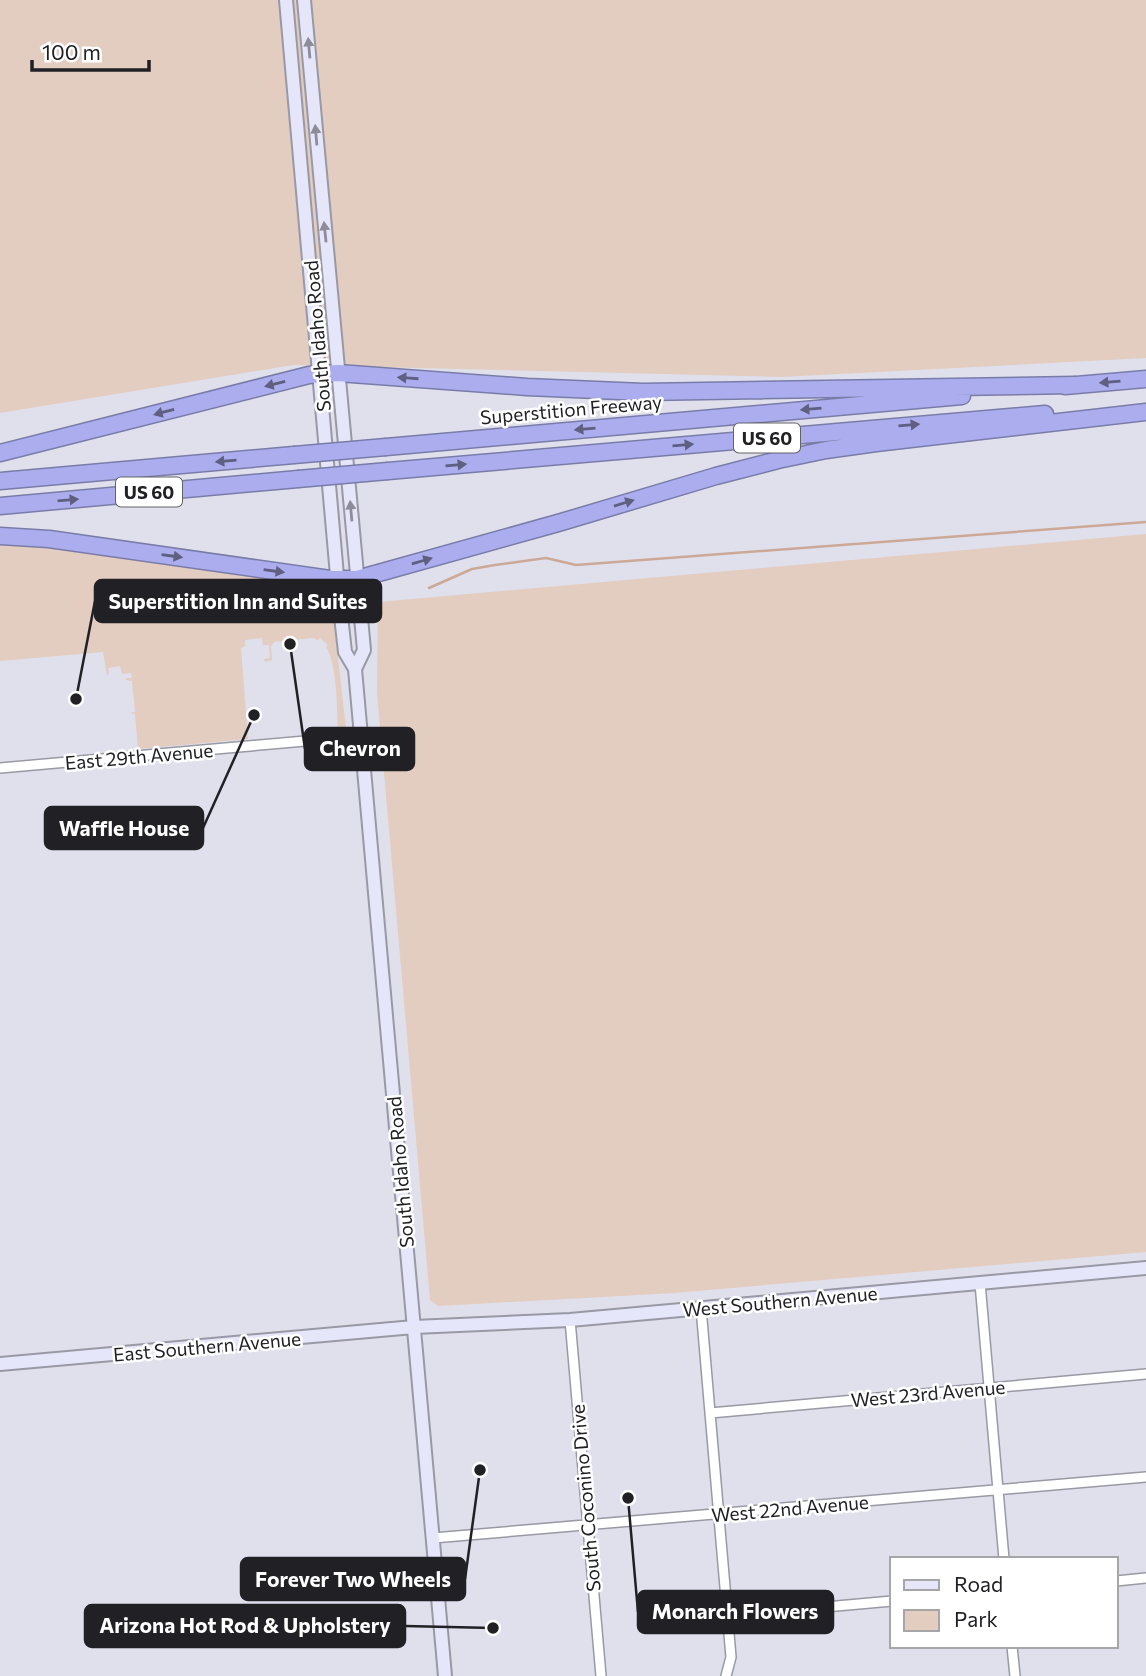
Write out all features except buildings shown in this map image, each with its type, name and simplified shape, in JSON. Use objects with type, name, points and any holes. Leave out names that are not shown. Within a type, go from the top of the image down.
[{"type":"highway","points":[[0,453],[320,374],[643,392],[1074,385]]},
{"type":"highway","name":"Superstition Freeway","points":[[0,481],[1146,379]]},
{"type":"highway","name":"US 60","points":[[0,506],[1146,405]]},
{"type":"highway","points":[[0,536],[49,539],[338,579],[357,579],[716,476],[802,455],[876,443],[1146,412]]},
{"type":"main road","name":"South Idaho Road","points":[[286,0],[345,652],[355,669],[362,736],[445,1676]]},
{"type":"main road","name":"South Idaho Road","points":[[304,0],[364,650],[355,669]]},
{"type":"main road","name":"West Southern Avenue","points":[[414,1327],[570,1320],[1146,1268]]},
{"type":"main road","name":"East Southern Avenue","points":[[0,1364],[414,1327]]},
{"type":"street","name":"East 29th Avenue","points":[[0,768],[362,736]]},
{"type":"street","points":[[980,1283],[1004,1557]]},
{"type":"street","points":[[701,1308],[731,1657],[726,1676]]},
{"type":"street","name":"South Coconino Drive","points":[[570,1320],[601,1676]]},
{"type":"street","name":"West 23rd Avenue","points":[[710,1413],[1146,1374]]},
{"type":"street","name":"West 22nd Avenue","points":[[433,1538],[1146,1477]]},
{"type":"street","points":[[1118,1581],[1146,1578]]},
{"type":"street","points":[[727,1616],[890,1601]]},
{"type":"street","points":[[1012,1648],[1014,1676]]},
{"type":"green space","points":[[0,0],[1146,0],[1146,358],[781,377],[293,365],[0,413]]},
{"type":"green space","points":[[1146,534],[1146,1252],[674,1293],[438,1306],[430,1300],[377,692],[378,602]]},
{"type":"green space","points":[[0,540],[49,544],[208,571],[295,580],[321,587],[330,595],[328,596],[332,604],[346,729],[338,730],[337,699],[330,654],[326,647],[328,645],[320,638],[274,642],[271,646],[272,660],[265,662],[264,659],[270,658],[269,645],[263,645],[262,638],[245,640],[245,646],[241,648],[248,739],[138,749],[135,714],[129,713],[135,712],[132,681],[126,680],[132,678],[131,673],[122,674],[120,666],[108,668],[107,675],[103,652],[0,661]]},
{"type":"waterway","points":[[429,588],[472,569],[546,558],[576,565],[1146,522]]},
{"type":"place","name":"Chevron","points":[[290,644]]},
{"type":"place","name":"Superstition Inn and Suites","points":[[76,699]]},
{"type":"place","name":"Waffle House","points":[[254,715]]},
{"type":"place","name":"Forever Two Wheels","points":[[480,1470]]},
{"type":"place","name":"Monarch Flowers","points":[[628,1498]]},
{"type":"place","name":"Arizona Hot Rod & Upholstery","points":[[493,1628]]}]
